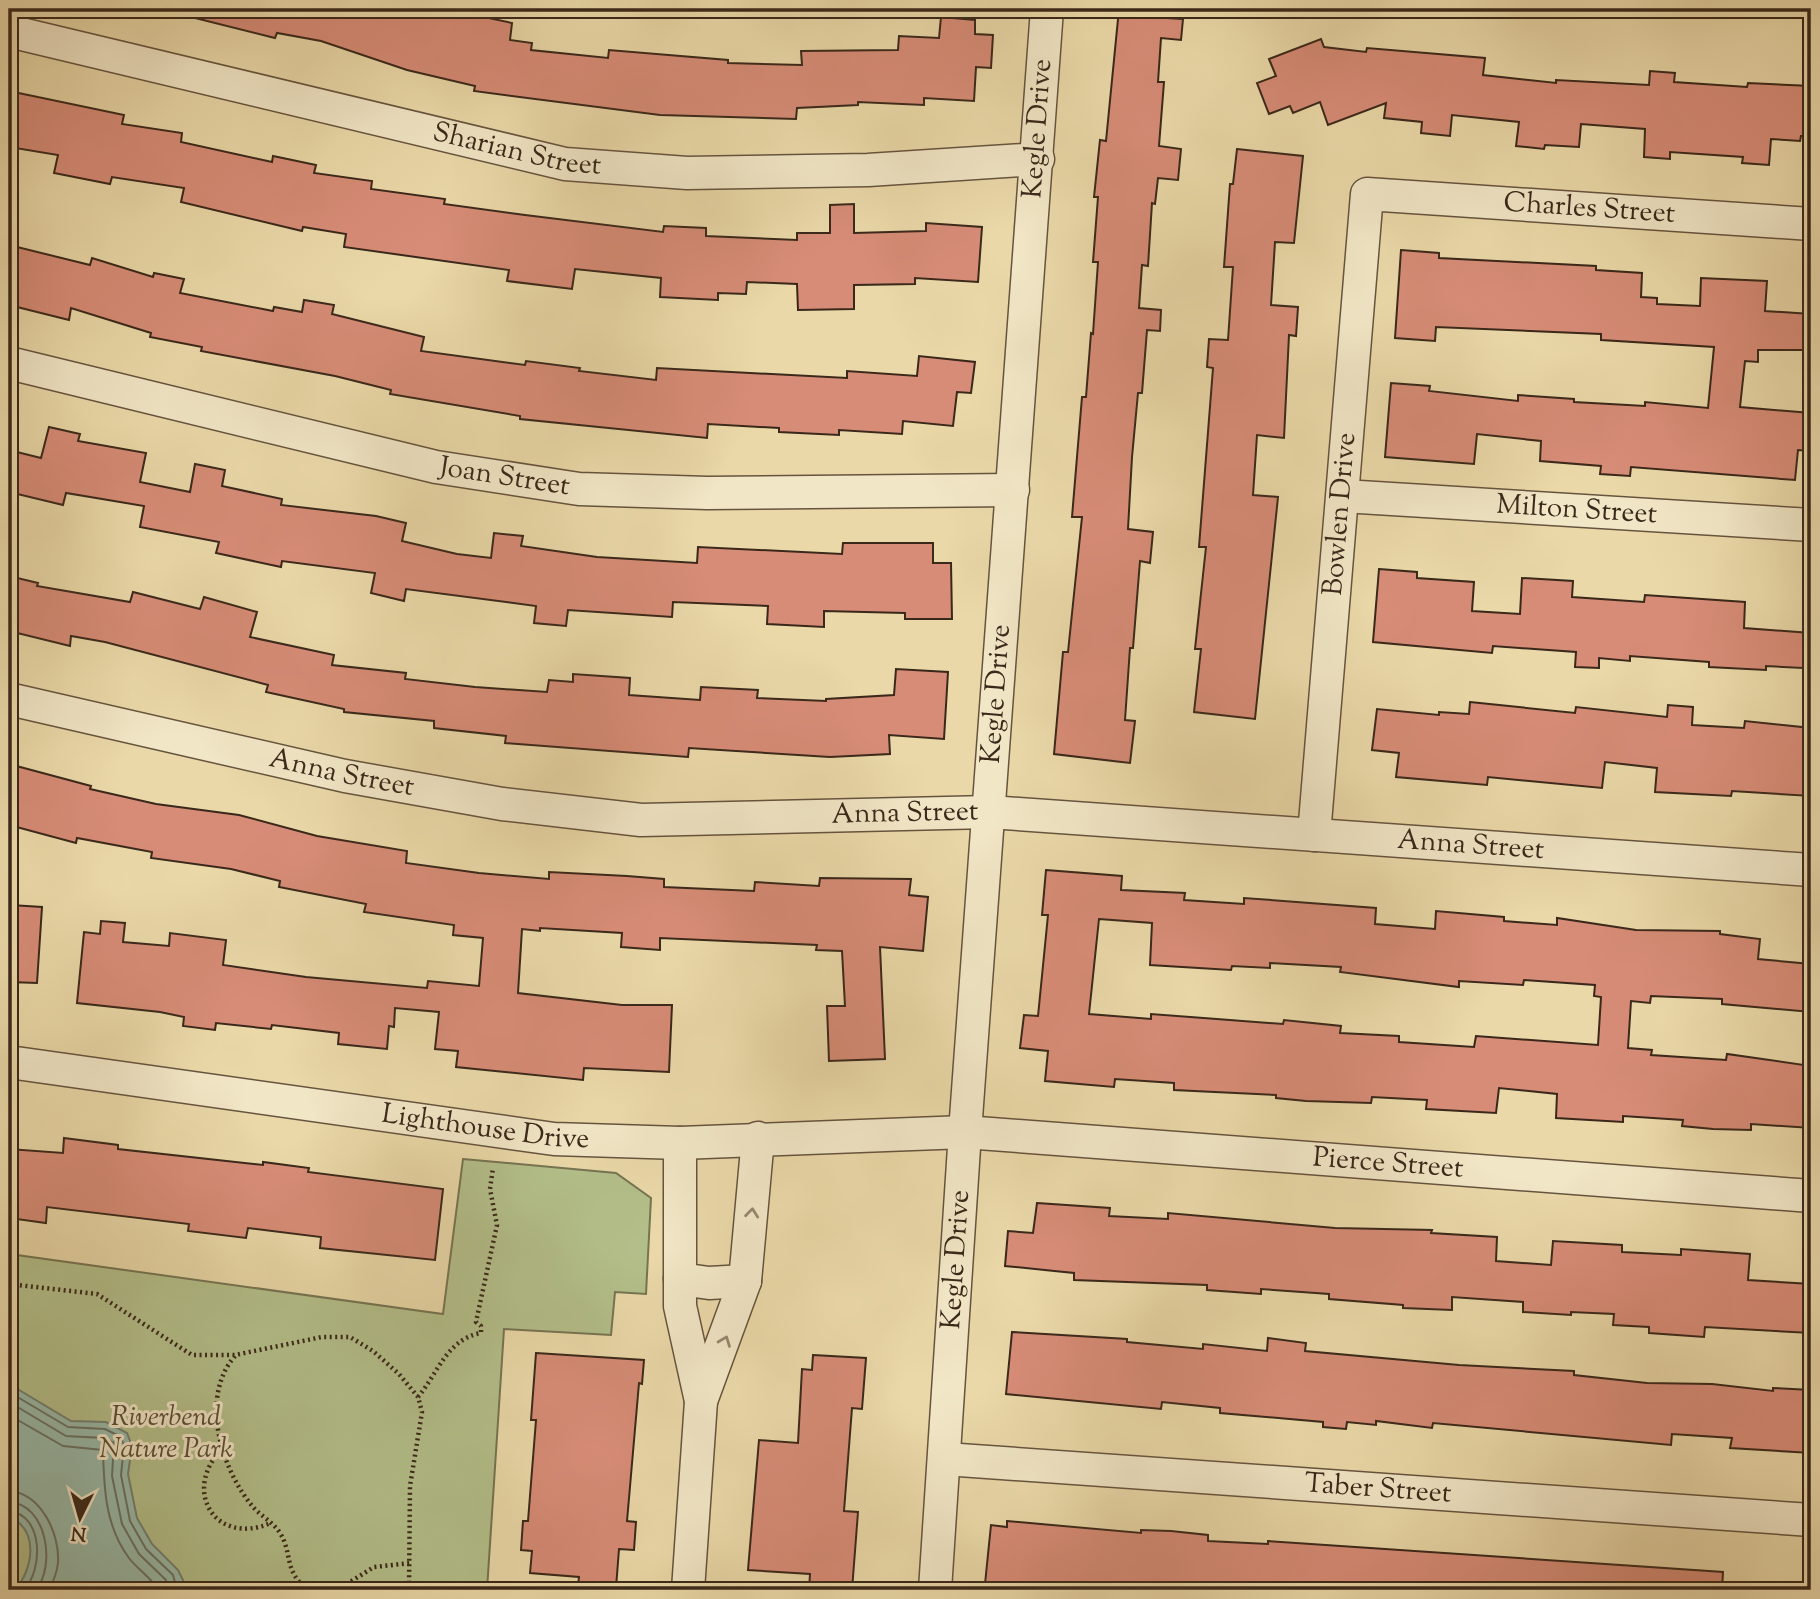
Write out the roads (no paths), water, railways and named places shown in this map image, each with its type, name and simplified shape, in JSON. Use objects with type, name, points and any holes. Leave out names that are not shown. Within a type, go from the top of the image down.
[{"type":"street","name":"Kegle Drive","points":[[935,1590],[965,1132],[1047,9]]},
{"type":"street","name":"Sharian Street","points":[[9,31],[565,164],[687,173],[868,170],[1038,159]]},
{"type":"street","name":"Charles Street","points":[[1367,194],[1811,224]]},
{"type":"street","name":"Bowlen Drive","points":[[1314,835],[1367,194]]},
{"type":"street","name":"Joan Street","points":[[9,363],[436,467],[579,489],[706,493],[1013,490]]},
{"type":"street","name":"Milton Street","points":[[1343,496],[1811,525]]},
{"type":"street","name":"Anna Street","points":[[9,699],[345,776],[502,804],[641,820],[990,812],[1811,870]]},
{"type":"street","name":"Lighthouse Drive","points":[[9,1062],[554,1139],[680,1143],[965,1132]]},
{"type":"street","name":"Pierce Street","points":[[965,1132],[1811,1196]]},
{"type":"street","points":[[688,1590],[701,1401],[745,1281],[758,1138]]},
{"type":"street","points":[[680,1143],[680,1306],[701,1401]]},
{"type":"street","points":[[680,1279],[709,1283],[745,1281]]},
{"type":"street","name":"Taber Street","points":[[945,1459],[1811,1520]]},
{"type":"water","points":[[9,1384],[71,1421],[106,1422],[127,1433],[132,1446],[128,1474],[137,1518],[152,1544],[178,1570],[183,1580],[183,1590],[15,1590],[26,1572],[30,1550],[26,1531],[9,1517]]},
{"type":"park label","name":"Riverbend Nature Park","points":[[166,1434]]}]
